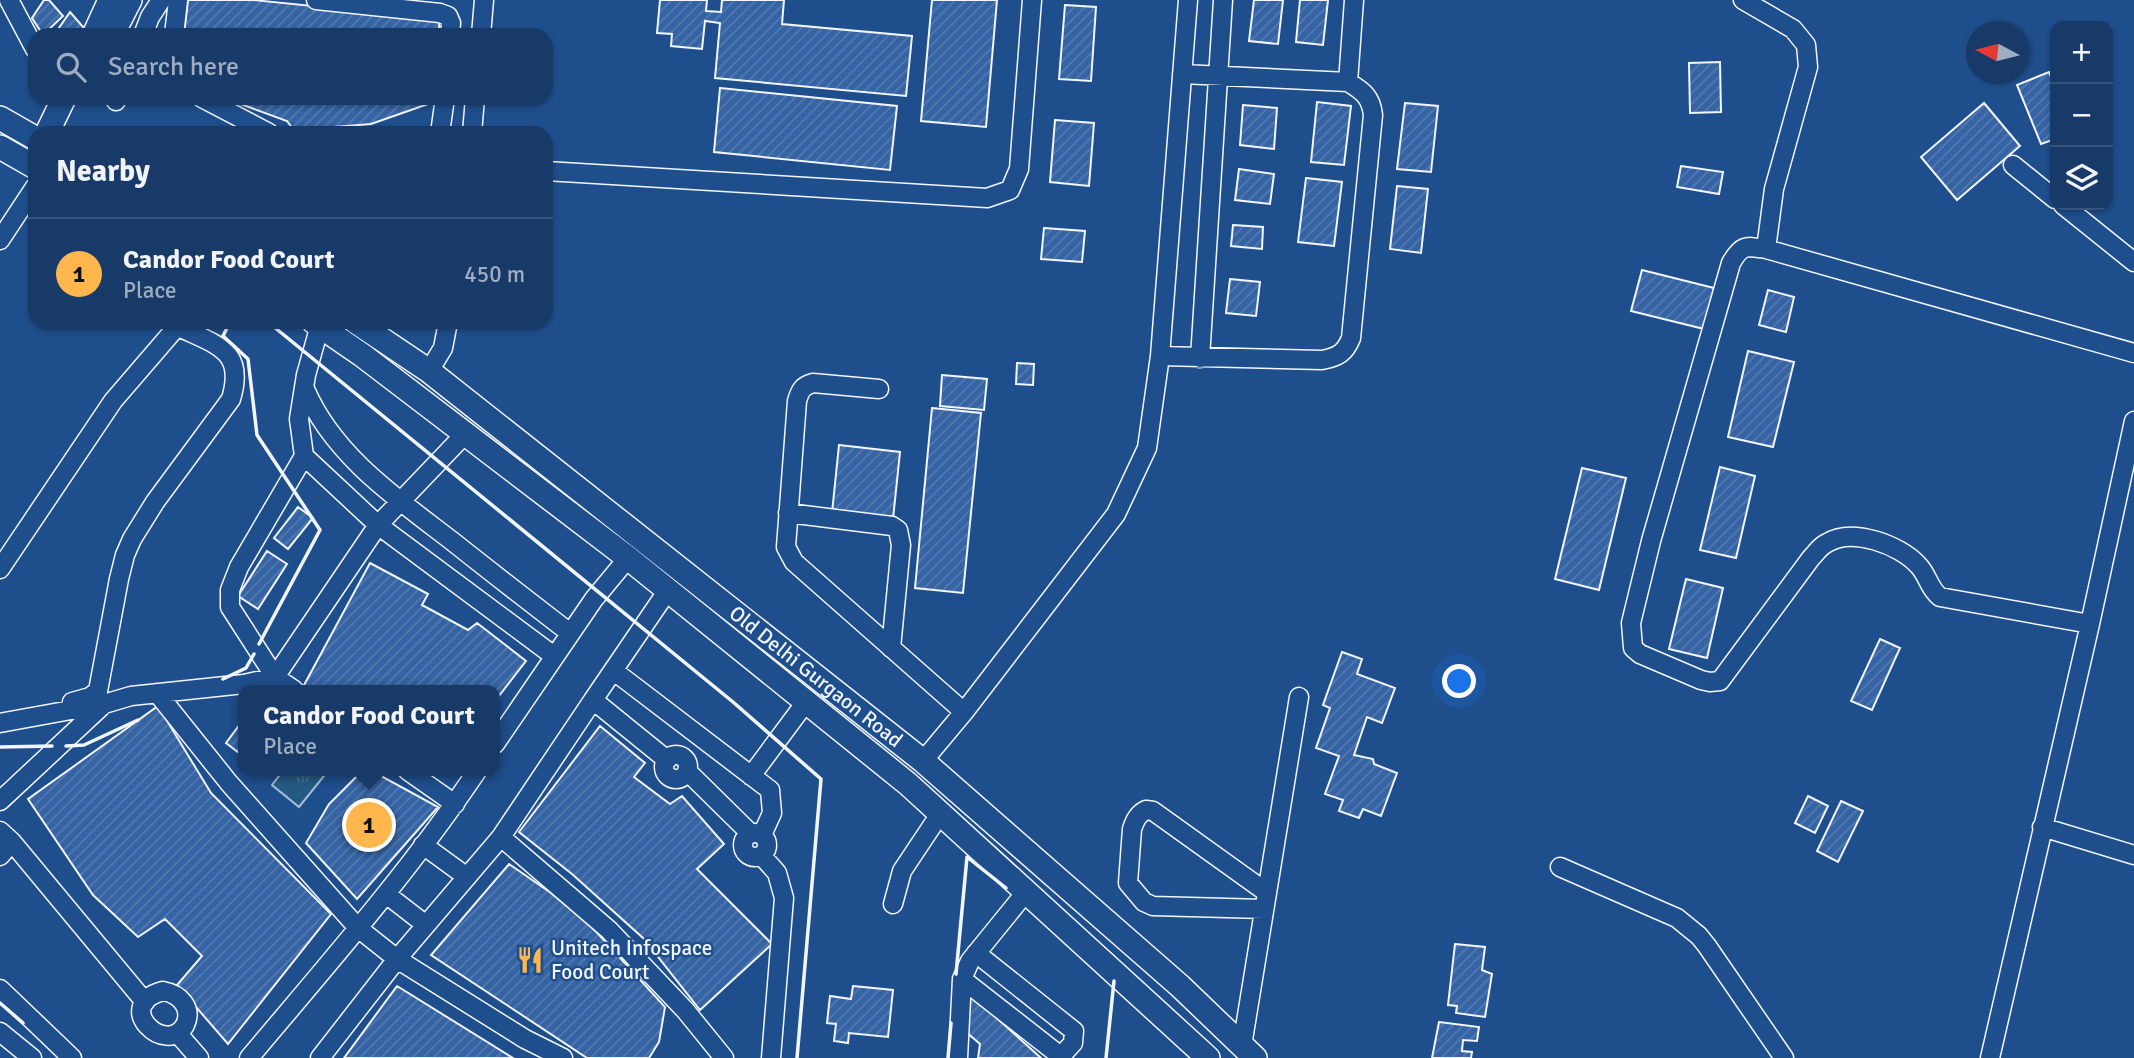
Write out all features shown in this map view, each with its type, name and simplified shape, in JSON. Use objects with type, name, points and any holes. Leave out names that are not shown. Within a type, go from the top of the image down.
[{"type":"main road","points":[[97,28],[110,0]]},
{"type":"main road","points":[[116,28],[130,0]]},
{"type":"main road","points":[[51,126],[61,105]]},
{"type":"main road","points":[[67,126],[78,105]]},
{"type":"main road","points":[[0,118],[28,134]]},
{"type":"main road","points":[[0,147],[28,165]]},
{"type":"main road","name":"Old Delhi Gurgaon Road","points":[[324,329],[628,558],[908,784],[1208,1058]]},
{"type":"main road","name":"Old Delhi Gurgaon Road","points":[[366,329],[429,371],[923,761],[1180,986],[1249,1052]]},
{"type":"main road","points":[[362,355],[376,336]]},
{"type":"street","points":[[9,0],[28,37]]},
{"type":"street","points":[[146,28],[161,0]]},
{"type":"street","points":[[175,28],[178,0]]},
{"type":"street","points":[[316,0],[440,13],[448,16],[451,28]]},
{"type":"street","points":[[482,28],[484,0]]},
{"type":"street","points":[[553,171],[987,198],[1010,190],[1019,169],[1032,0]]},
{"type":"street","points":[[923,761],[964,712],[1116,514],[1147,448],[1160,356],[1188,0]]},
{"type":"street","points":[[1200,358],[1223,0]]},
{"type":"street","points":[[1348,82],[1354,0]]},
{"type":"street","points":[[1744,0],[1793,30],[1806,45],[1808,67],[1774,189],[1766,249]]},
{"type":"street","points":[[1160,356],[1322,360],[1336,358],[1346,351],[1350,338],[1373,115],[1371,102],[1363,91],[1348,82],[1182,74]]},
{"type":"street","points":[[215,105],[256,126]]},
{"type":"street","points":[[441,126],[444,105]]},
{"type":"street","points":[[472,126],[474,105]]},
{"type":"street","points":[[2013,165],[2050,195]]},
{"type":"street","points":[[0,240],[28,182]]},
{"type":"street","points":[[2069,210],[2134,262]]},
{"type":"street","points":[[2090,624],[1940,597],[1918,565],[1894,548],[1870,539],[1845,538],[1828,541],[1811,558],[1720,681],[1701,680],[1640,654],[1633,648],[1631,623],[1651,541],[1731,263],[1738,250],[1747,246],[1766,249],[2134,354]]},
{"type":"street","points":[[0,569],[113,401],[175,329]]},
{"type":"street","points":[[0,715],[20,714],[90,697],[98,691],[119,579],[132,539],[155,502],[230,399],[235,385],[234,363],[226,353],[187,329]]},
{"type":"street","points":[[287,685],[275,677],[230,607],[230,590],[239,567],[304,456],[299,419],[316,329]]},
{"type":"street","points":[[429,371],[443,348],[447,329]]},
{"type":"street","points":[[879,388],[813,383],[805,385],[797,401],[786,547],[794,562],[964,712]]},
{"type":"street","points":[[305,388],[317,416],[357,463],[402,503],[570,633]]},
{"type":"street","points":[[1990,1058],[2134,421]]},
{"type":"street","points":[[0,723],[104,705],[131,696],[244,684],[275,677],[378,525],[402,503],[465,434]]},
{"type":"street","points":[[304,456],[378,525],[554,656]]},
{"type":"street","points":[[788,513],[892,526],[898,530],[901,545],[891,648]]},
{"type":"street","points":[[500,737],[594,599],[628,558]]},
{"type":"street","points":[[320,1058],[397,959],[501,837],[668,590]]},
{"type":"street","points":[[614,671],[770,790],[773,800],[772,813],[757,834]]},
{"type":"street","points":[[157,692],[229,783],[358,928],[397,959],[525,1039],[562,1058]]},
{"type":"street","points":[[1249,1052],[1265,900],[1298,697]]},
{"type":"street","points":[[593,700],[667,760],[680,756],[687,762],[687,771],[767,845],[762,856],[777,873],[784,898],[771,1058]]},
{"type":"street","points":[[751,776],[806,702]]},
{"type":"street","points":[[0,801],[104,705]]},
{"type":"street","points":[[415,776],[455,804]]},
{"type":"street","points":[[249,1058],[386,894],[474,776]]},
{"type":"street","points":[[1153,811],[1265,900],[1153,906],[1144,902],[1128,883],[1132,829],[1140,813],[1153,811]]},
{"type":"street","points":[[893,904],[902,871],[940,814]]},
{"type":"street","points":[[2042,827],[2134,855]]},
{"type":"street","points":[[501,837],[609,930],[685,1010],[724,1058]]},
{"type":"street","points":[[4,843],[145,1002]]},
{"type":"street","points":[[423,845],[467,877]]},
{"type":"street","points":[[1560,867],[1677,918],[1693,931],[1707,946],[1784,1058]]},
{"type":"street","points":[[958,1058],[962,979],[970,961],[1026,892]]},
{"type":"street","points":[[386,894],[426,925]]},
{"type":"street","points":[[962,979],[1062,1057],[1073,1043],[1074,1031],[976,953]]},
{"type":"street","points":[[0,989],[72,1058]]},
{"type":"street","points":[[163,991],[180,997],[188,1017],[179,1035],[169,1042],[158,1041],[148,1034],[142,1022],[141,1011],[153,993],[163,991]]},
{"type":"street","points":[[0,1031],[32,1058]]},
{"type":"street","points":[[179,1035],[199,1058]]},
{"type":"green space","points":[[279,776],[324,776],[299,807],[272,785]]},
{"type":"building","points":[[44,0],[49,0],[63,16],[50,28],[38,28],[32,18]]},
{"type":"building","points":[[188,0],[253,0],[440,19],[439,28],[185,28]]},
{"type":"building","points":[[660,0],[707,0],[706,11],[721,12],[722,0],[784,0],[782,24],[912,36],[906,96],[715,78],[720,23],[705,21],[702,49],[671,46],[672,34],[657,33]]},
{"type":"building","points":[[932,0],[997,0],[986,127],[921,121]]},
{"type":"building","points":[[1254,0],[1283,0],[1278,44],[1249,41]]},
{"type":"building","points":[[1300,0],[1328,0],[1323,45],[1296,42]]},
{"type":"building","points":[[1065,5],[1096,7],[1091,81],[1059,79]]},
{"type":"building","points":[[70,12],[84,28],[59,28]]},
{"type":"building","points":[[1720,62],[1721,112],[1690,113],[1689,63]]},
{"type":"building","points":[[2049,72],[2050,75],[2050,141],[2041,144],[2017,85],[2029,84],[2029,80]]},
{"type":"building","points":[[720,88],[897,106],[890,170],[714,152]]},
{"type":"building","points":[[1317,102],[1351,106],[1344,165],[1311,162]]},
{"type":"building","points":[[1405,103],[1438,106],[1431,172],[1397,169]]},
{"type":"building","points":[[1984,103],[2020,146],[1957,200],[1921,157]]},
{"type":"building","points":[[243,105],[425,105],[371,124],[291,126],[287,121]]},
{"type":"building","points":[[1243,105],[1277,108],[1274,149],[1240,145]]},
{"type":"building","points":[[1055,120],[1094,123],[1089,186],[1050,182]]},
{"type":"building","points":[[1681,166],[1723,172],[1719,194],[1677,187]]},
{"type":"building","points":[[1239,169],[1274,174],[1270,204],[1235,200]]},
{"type":"building","points":[[1306,178],[1342,182],[1334,246],[1298,242]]},
{"type":"building","points":[[1397,186],[1428,189],[1421,253],[1390,249]]},
{"type":"building","points":[[1233,225],[1263,227],[1262,249],[1231,246]]},
{"type":"building","points":[[1044,228],[1085,231],[1082,262],[1041,259]]},
{"type":"building","points":[[1642,270],[1714,288],[1704,329],[1631,311]]},
{"type":"building","points":[[1230,279],[1260,282],[1256,316],[1226,313]]},
{"type":"building","points":[[1768,290],[1794,297],[1786,332],[1759,325]]},
{"type":"building","points":[[1748,351],[1794,362],[1773,447],[1728,437]]},
{"type":"building","points":[[1017,363],[1034,364],[1033,385],[1016,384]]},
{"type":"building","points":[[942,375],[987,379],[984,410],[940,406]]},
{"type":"building","points":[[932,408],[981,413],[963,593],[915,588]]},
{"type":"building","points":[[839,445],[900,452],[893,519],[832,513]]},
{"type":"building","points":[[1720,467],[1755,476],[1736,558],[1700,550]]},
{"type":"building","points":[[1582,468],[1626,478],[1599,590],[1555,579]]},
{"type":"building","points":[[298,507],[313,518],[288,549],[274,538]]},
{"type":"building","points":[[267,551],[287,564],[258,609],[238,596]]},
{"type":"building","points":[[370,563],[428,594],[422,605],[468,630],[477,623],[526,661],[500,695],[500,685],[304,685]]},
{"type":"building","points":[[1686,579],[1723,588],[1707,658],[1669,649]]},
{"type":"building","points":[[1880,639],[1900,648],[1872,710],[1851,701]]},
{"type":"building","points":[[1342,652],[1362,659],[1357,674],[1395,688],[1382,723],[1367,717],[1354,755],[1373,759],[1374,764],[1397,773],[1381,816],[1363,809],[1359,818],[1339,811],[1343,800],[1325,794],[1339,756],[1316,748],[1330,708],[1323,705]]},
{"type":"building","points":[[158,706],[211,793],[331,914],[228,1044],[177,985],[202,956],[165,919],[138,937],[93,895],[28,799]]},
{"type":"building","points":[[600,726],[645,763],[634,777],[670,804],[682,796],[724,844],[697,869],[772,944],[700,1010],[643,938],[572,874],[519,832]]},
{"type":"building","points":[[238,727],[238,752],[226,743]]},
{"type":"building","points":[[357,776],[381,776],[438,807],[357,899],[306,843],[329,804]]},
{"type":"building","points":[[1808,796],[1828,806],[1815,833],[1795,823]]},
{"type":"building","points":[[1841,801],[1863,811],[1838,862],[1817,851]]},
{"type":"building","name":"Unitech Infospace Food Court","points":[[509,864],[551,893],[591,926],[665,1007],[659,1042],[649,1058],[587,1058],[431,955]]},
{"type":"building","points":[[1455,944],[1485,947],[1482,970],[1492,974],[1485,1017],[1456,1013],[1457,1006],[1448,1005]]},
{"type":"building","points":[[397,986],[513,1058],[344,1058]]},
{"type":"building","points":[[853,986],[893,990],[888,1037],[849,1033],[848,1043],[834,1041],[836,1024],[827,1023],[830,996],[851,999]]},
{"type":"building","points":[[970,994],[1041,1058],[978,1058],[980,1044],[965,1031]]},
{"type":"building","points":[[1439,1022],[1479,1027],[1477,1041],[1463,1040],[1462,1051],[1472,1052],[1471,1058],[1432,1058]]},
{"type":"wall","points":[[226,329],[223,336],[248,359],[257,435],[320,530],[259,644]]},
{"type":"wall","points":[[277,329],[733,702],[821,779],[797,1058]]},
{"type":"wall","points":[[223,679],[246,668],[254,654]]},
{"type":"wall","points":[[66,746],[84,745],[138,720]]},
{"type":"wall","points":[[0,747],[52,746]]},
{"type":"wall","points":[[956,974],[967,857],[1006,888]]},
{"type":"wall","points":[[1106,1058],[1114,981]]},
{"type":"wall","points":[[0,1003],[23,1023]]},
{"type":"wall","points":[[948,1058],[951,1023]]},
{"type":"place","name":"Candor Food Court","points":[[369,825]]},
{"type":"place","name":"Unitech Infospace Food Court","points":[[530,960]]}]
